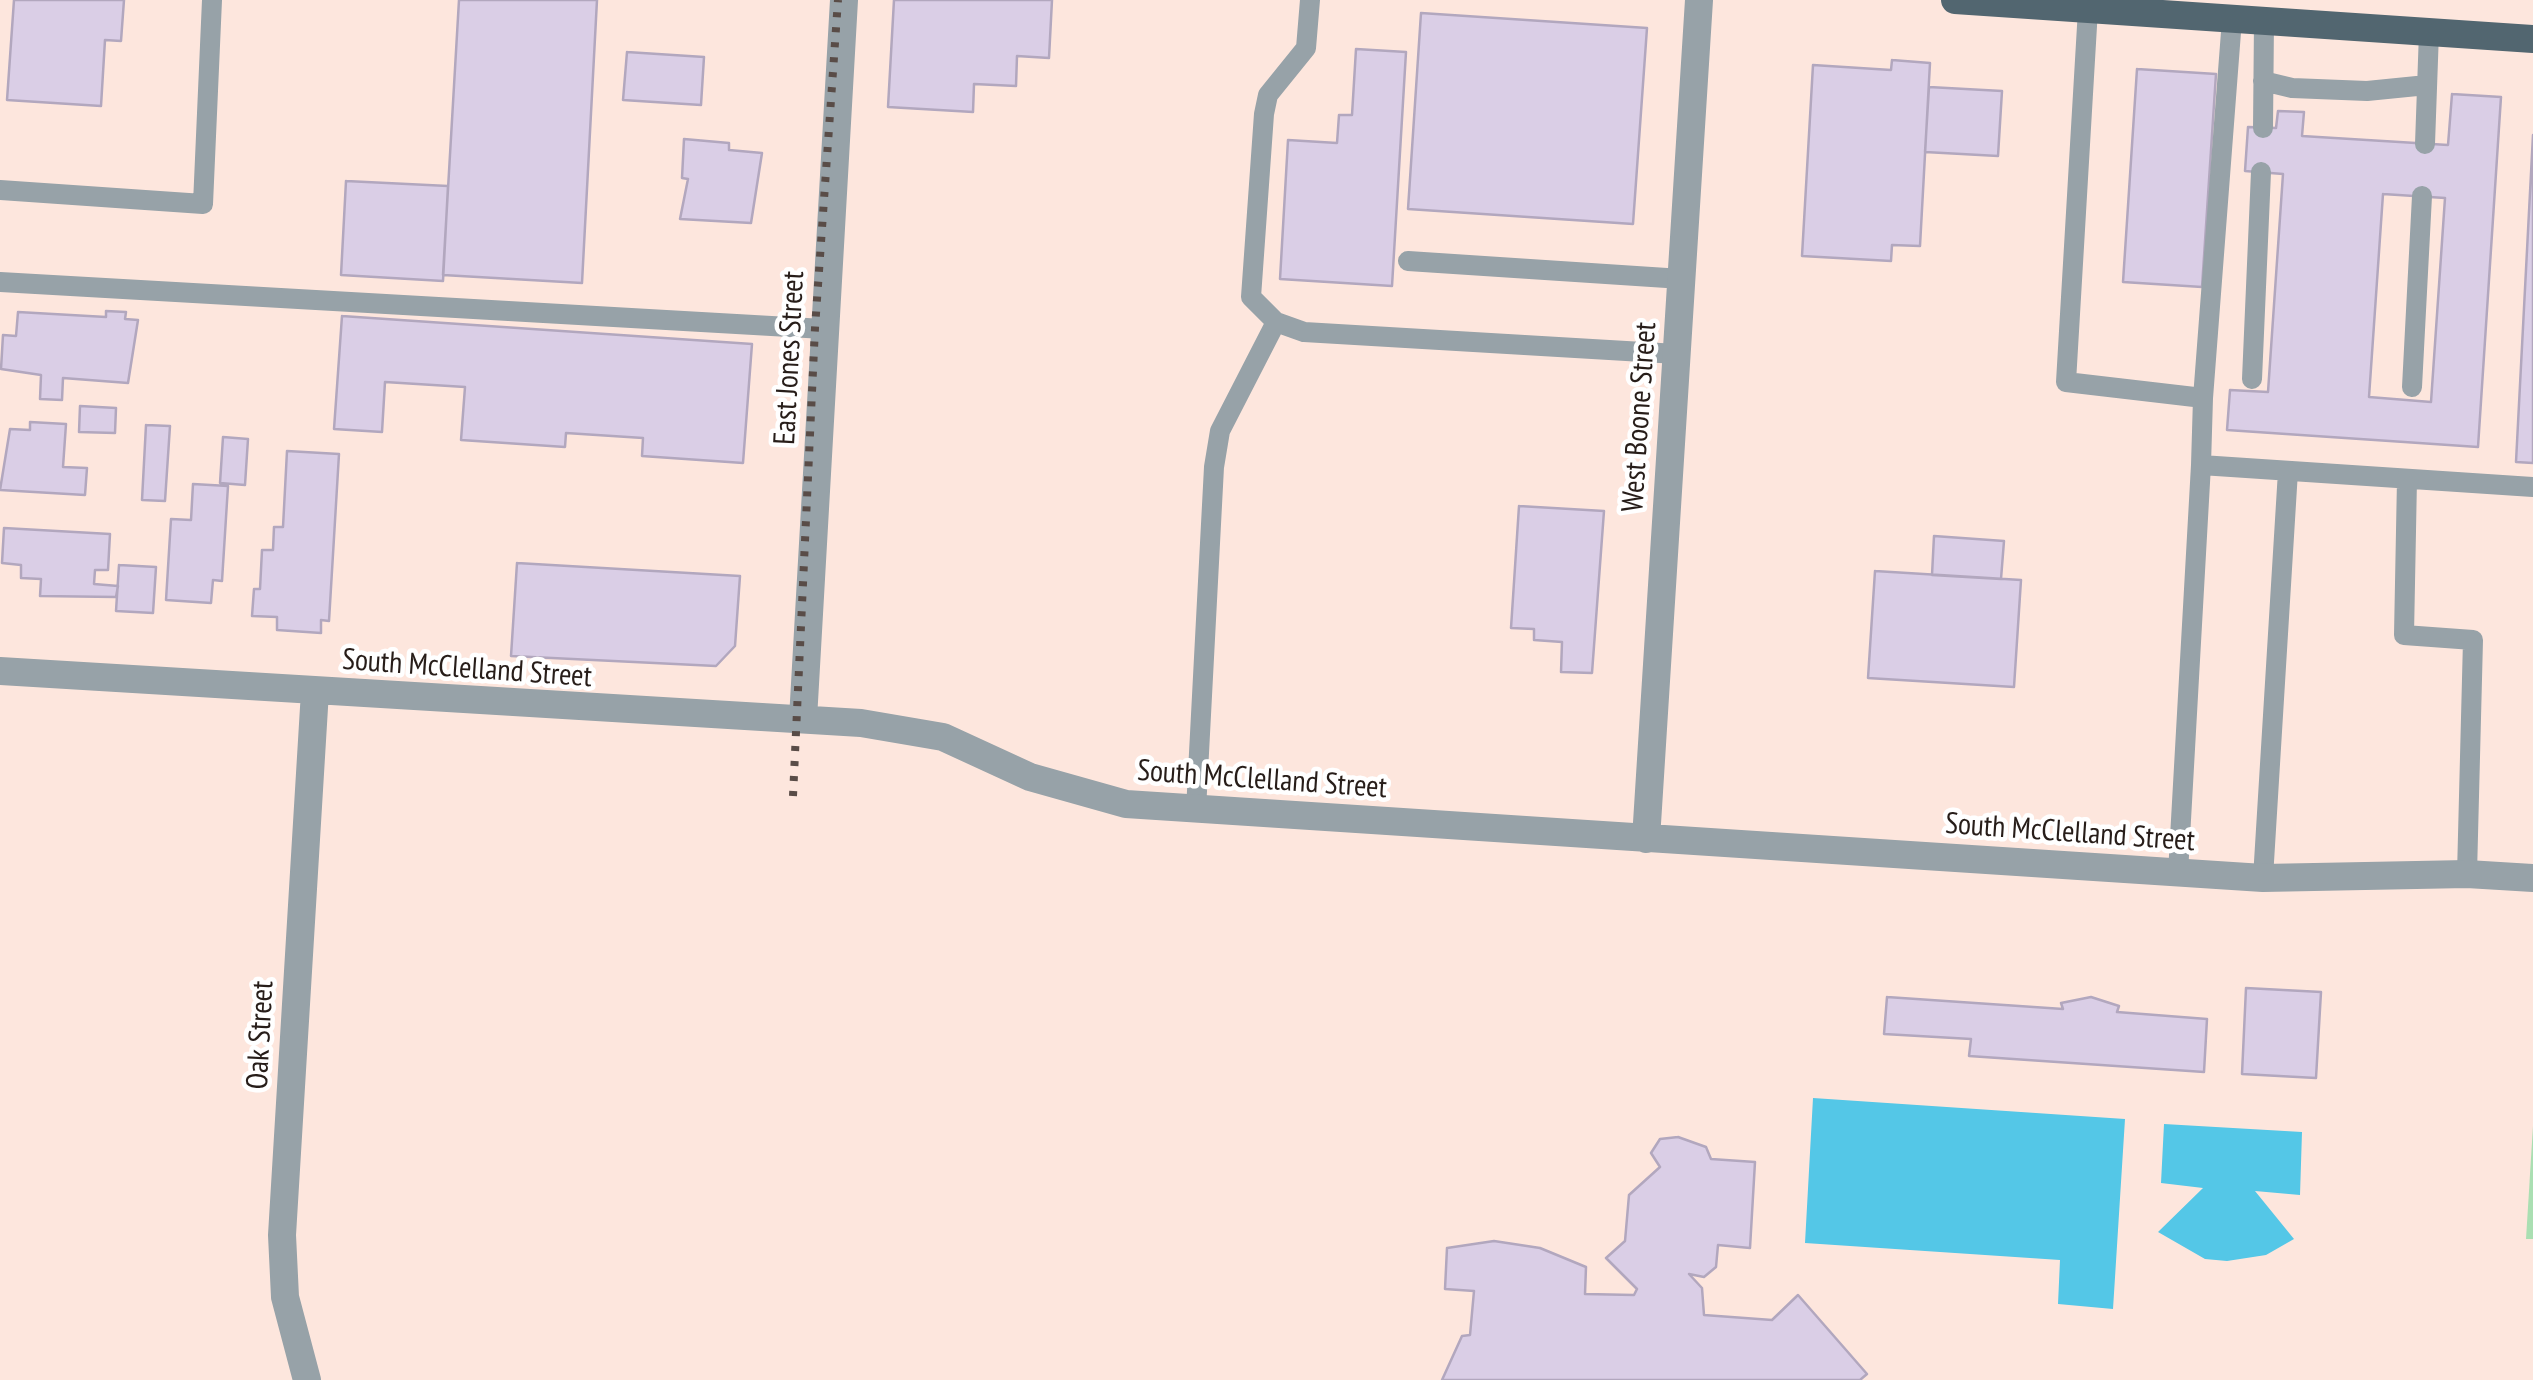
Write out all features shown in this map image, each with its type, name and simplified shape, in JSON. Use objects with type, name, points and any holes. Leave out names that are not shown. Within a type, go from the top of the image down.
[{"type":"main road","points":[[1955,0],[2533,39]]},
{"type":"street","name":"East Jones Street","points":[[802,720],[844,0]]},
{"type":"street","name":"West Boone Street","points":[[1646,839],[1700,0]]},
{"type":"street","name":"South McClelland Street","points":[[0,671],[861,723],[944,737],[1030,777],[1126,804],[1196,810],[2263,878],[2467,874],[2533,878]]},
{"type":"street","name":"Oak Street","points":[[307,1380],[285,1297],[282,1236],[315,691]]},
{"type":"lane","points":[[0,190],[204,204],[212,0]]},
{"type":"lane","points":[[1310,0],[1306,48],[1268,95],[1264,114],[1251,297],[1276,322],[1304,332],[1677,354]]},
{"type":"lane","points":[[2088,9],[2066,382],[2204,398]]},
{"type":"lane","points":[[2178,873],[2204,398],[2232,19]]},
{"type":"lane","points":[[2262,128],[2264,21]]},
{"type":"lane","points":[[2425,144],[2429,32]]},
{"type":"lane","points":[[2263,81],[2292,88],[2367,91],[2427,85]]},
{"type":"lane","points":[[2252,380],[2261,172]]},
{"type":"lane","points":[[2412,387],[2422,196]]},
{"type":"lane","points":[[1408,261],[1682,279]]},
{"type":"lane","points":[[0,282],[824,329]]},
{"type":"lane","points":[[1196,810],[1214,467],[1220,431],[1276,322]]},
{"type":"lane","points":[[2201,465],[2533,487]]},
{"type":"lane","points":[[2263,878],[2288,471]]},
{"type":"lane","points":[[2408,479],[2404,635],[2473,640],[2467,874]]},
{"type":"green space","points":[[2533,1126],[2533,1239],[2526,1239]]},
{"type":"water","points":[[1813,1098],[2125,1119],[2113,1309],[2058,1304],[2060,1260],[1805,1243]]},
{"type":"water","points":[[2164,1124],[2302,1132],[2300,1195],[2255,1191],[2294,1239],[2266,1255],[2227,1261],[2205,1259],[2158,1232],[2203,1188],[2161,1183]]},
{"type":"building","points":[[14,0],[124,0],[121,41],[105,40],[101,106],[7,100]]},
{"type":"building","points":[[459,0],[597,0],[582,283],[443,275]]},
{"type":"building","points":[[894,0],[1052,0],[1049,58],[1017,56],[1016,86],[974,84],[973,112],[888,107]]},
{"type":"building","points":[[1421,13],[1647,28],[1633,224],[1408,209]]},
{"type":"building","points":[[1356,49],[1406,52],[1392,286],[1280,279],[1288,140],[1337,143],[1339,115],[1352,115]]},
{"type":"building","points":[[627,52],[704,57],[701,105],[623,100]]},
{"type":"building","points":[[1892,60],[1930,63],[1920,246],[1892,245],[1891,261],[1802,256],[1813,65],[1891,70]]},
{"type":"building","points":[[2137,69],[2216,74],[2202,287],[2123,282]]},
{"type":"building","points":[[1929,87],[2002,91],[1998,156],[1925,152]]},
{"type":"building","points":[[2452,94],[2501,97],[2478,447],[2227,430],[2230,390],[2268,392],[2283,174],[2245,171],[2248,127],[2276,128],[2278,111],[2304,112],[2302,136],[2448,145]],"holes":[[[2383,194],[2445,198],[2431,402],[2369,397]]]},
{"type":"building","points":[[2533,135],[2533,463],[2516,462]]},
{"type":"building","points":[[684,139],[729,143],[729,150],[762,153],[751,223],[680,219],[688,179],[682,178]]},
{"type":"building","points":[[346,181],[448,186],[443,281],[341,275]]},
{"type":"building","points":[[106,311],[126,312],[125,319],[138,320],[128,383],[63,378],[62,400],[40,399],[41,375],[1,369],[3,335],[16,336],[18,312],[106,317]]},
{"type":"building","points":[[342,316],[752,344],[743,463],[642,456],[643,438],[566,433],[565,447],[461,440],[465,387],[385,382],[382,432],[334,429]]},
{"type":"building","points":[[80,406],[116,408],[115,433],[79,432]]},
{"type":"building","points":[[30,422],[66,424],[63,467],[87,468],[85,495],[0,490],[10,429],[30,430]]},
{"type":"building","points":[[146,425],[170,426],[165,501],[142,500]]},
{"type":"building","points":[[223,437],[248,439],[245,485],[220,483]]},
{"type":"building","points":[[287,451],[339,454],[329,621],[321,620],[321,633],[277,630],[277,617],[252,616],[254,589],[260,589],[262,550],[273,550],[274,527],[283,527]]},
{"type":"building","points":[[193,484],[228,486],[222,581],[213,580],[211,603],[166,600],[171,519],[191,520]]},
{"type":"building","points":[[1519,506],[1604,511],[1592,673],[1561,672],[1562,642],[1534,640],[1534,629],[1511,628]]},
{"type":"building","points":[[4,528],[110,534],[108,570],[95,570],[94,584],[118,586],[116,597],[40,596],[41,579],[21,578],[21,565],[2,563]]},
{"type":"building","points":[[1934,536],[2004,541],[2001,579],[1932,575]]},
{"type":"building","points":[[517,563],[740,576],[735,646],[716,666],[511,656]]},
{"type":"building","points":[[119,565],[156,567],[153,613],[116,611]]},
{"type":"building","points":[[1875,571],[2021,580],[2014,687],[1868,678]]},
{"type":"building","points":[[2246,988],[2321,992],[2316,1078],[2242,1074]]},
{"type":"building","points":[[1887,997],[2063,1009],[2061,1003],[2091,997],[2119,1006],[2117,1012],[2207,1019],[2204,1072],[1969,1056],[1971,1039],[1884,1034]]},
{"type":"building","points":[[1678,1137],[1706,1147],[1711,1159],[1755,1162],[1750,1248],[1718,1245],[1716,1267],[1704,1277],[1689,1274],[1702,1288],[1704,1315],[1772,1320],[1798,1295],[1867,1374],[1860,1380],[1442,1380],[1462,1336],[1470,1335],[1474,1291],[1445,1289],[1447,1248],[1494,1241],[1540,1248],[1586,1267],[1585,1294],[1634,1295],[1637,1289],[1606,1258],[1625,1241],[1629,1195],[1660,1167],[1651,1153],[1660,1139]]},
{"type":"railway","points":[[793,796],[815,328],[838,0]]}]
